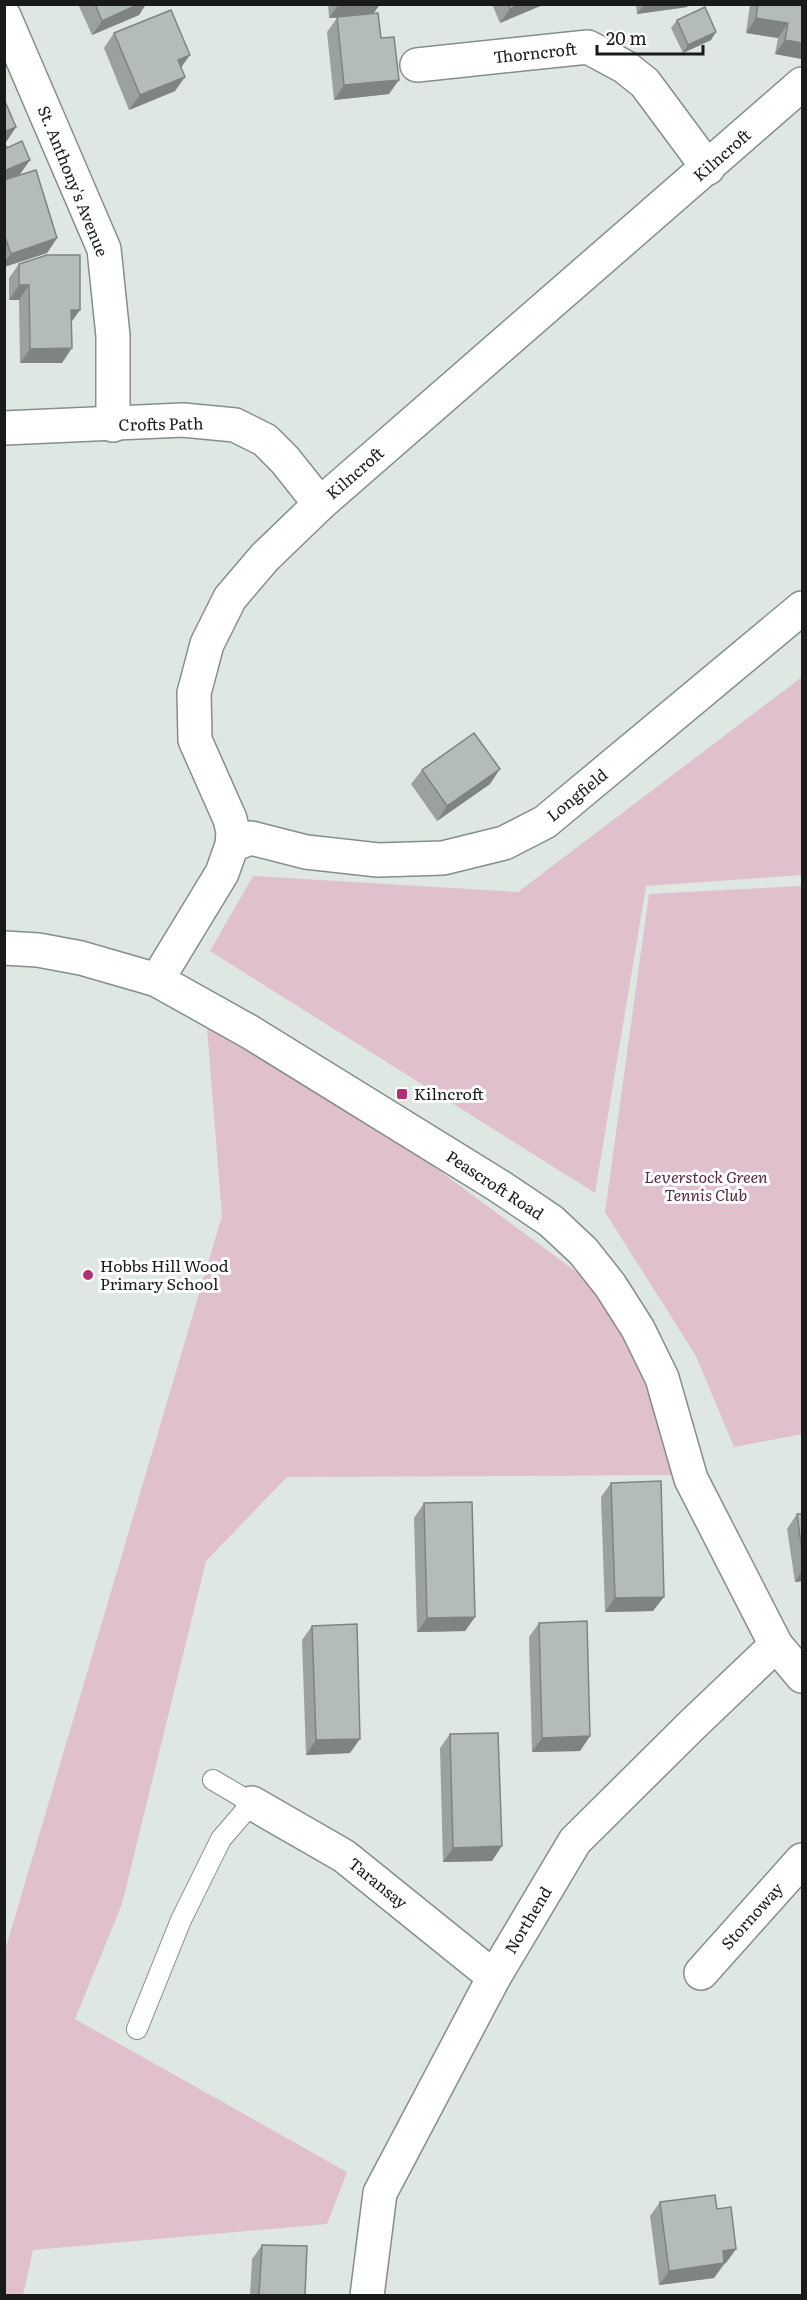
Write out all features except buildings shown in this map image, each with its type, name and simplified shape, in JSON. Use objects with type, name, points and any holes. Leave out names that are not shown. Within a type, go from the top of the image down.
[{"type":"street","name":"St. Anthony's Avenue","points":[[4,16],[104,249],[114,336],[112,424]]},
{"type":"street","name":"Thorncroft","points":[[417,65],[588,47],[625,67],[645,83],[708,168]]},
{"type":"street","name":"Kilncroft","points":[[157,980],[222,873],[232,845],[233,832],[230,819],[195,740],[194,693],[207,644],[230,598],[265,557],[320,504],[802,84]]},
{"type":"street","name":"Crofts Path","points":[[4,428],[183,420],[235,425],[265,440],[285,460],[320,504]]},
{"type":"street","name":"Longfield","points":[[232,845],[252,838],[306,852],[378,860],[443,858],[504,843],[545,822],[802,608]]},
{"type":"street","name":"Peascroft Road","points":[[4,948],[38,950],[81,958],[157,980],[250,1032],[499,1186],[551,1221],[583,1251],[610,1285],[638,1329],[662,1378],[692,1479],[776,1645]]},
{"type":"street","points":[[776,1645],[802,1676]]},
{"type":"street","name":"Northend","points":[[367,2295],[380,2193],[494,1977],[575,1841],[776,1645]]},
{"type":"street","name":"Taransay","points":[[252,1803],[344,1856],[494,1977]]},
{"type":"street","name":"Stornoway","points":[[701,1973],[802,1860]]},
{"type":"lane","points":[[137,2029],[181,1920],[220,1839],[252,1803],[213,1780]]},
{"type":"green space","points":[[802,677],[802,875],[646,886],[595,1193],[210,951],[253,876],[518,892]]},
{"type":"green space","name":"Leverstock Green Tennis Club","points":[[802,886],[802,1434],[734,1447],[696,1356],[605,1212],[649,894]]},
{"type":"green space","points":[[204,990],[395,1138],[597,1287],[658,1380],[689,1475],[287,1477],[206,1561],[122,1904],[75,2019],[347,2172],[327,2224],[33,2250],[23,2295],[5,2295],[4,1954],[222,1216]]},
{"type":"place","name":"Kilncroft","points":[[402,1094]]},
{"type":"place","name":"Hobbs Hill Wood Primary School","points":[[88,1275]]}]
